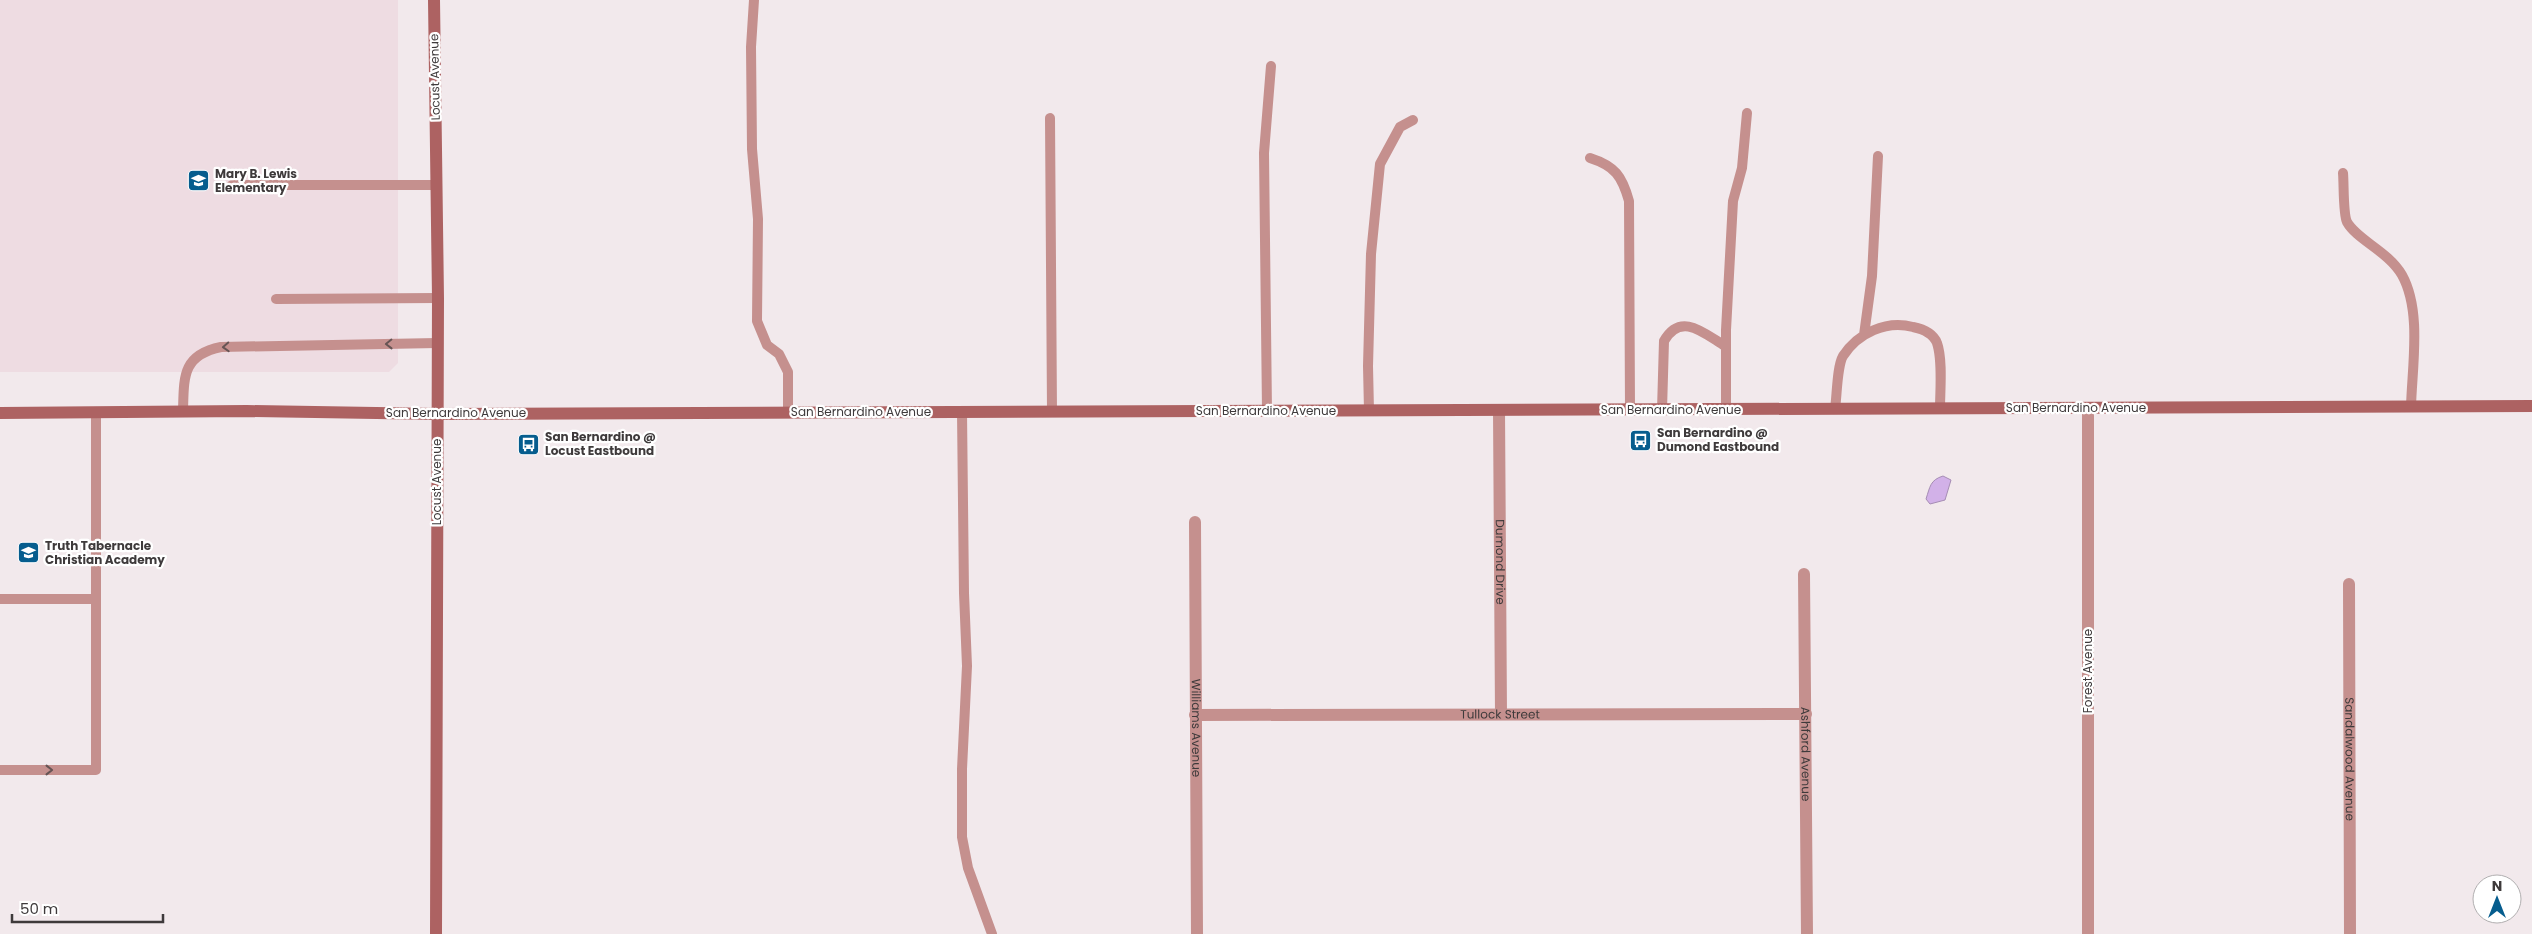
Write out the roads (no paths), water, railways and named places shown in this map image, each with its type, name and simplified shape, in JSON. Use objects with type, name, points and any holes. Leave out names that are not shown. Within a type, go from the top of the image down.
[{"type":"main road","name":"Locust Avenue","points":[[434,0],[438,298],[436,934]]},
{"type":"main road","name":"San Bernardino Avenue","points":[[0,413],[183,411],[437,414],[2532,406]]},
{"type":"street","name":"Forest Avenue","points":[[2088,408],[2088,934]]},
{"type":"street","name":"Dumond Drive","points":[[1499,410],[1501,714]]},
{"type":"street","name":"Williams Avenue","points":[[1196,522],[1197,934]]},
{"type":"street","name":"Ashford Avenue","points":[[1804,574],[1807,934]]},
{"type":"street","name":"Sandalwood Avenue","points":[[2349,584],[2350,934]]},
{"type":"street","name":"Tullock Street","points":[[1196,715],[1806,714]]},
{"type":"lane","points":[[754,0],[751,47],[752,149],[758,219],[757,321],[767,345],[779,354],[788,372],[788,412]]},
{"type":"lane","points":[[1267,411],[1264,153],[1271,66]]},
{"type":"lane","points":[[1726,409],[1725,346],[1733,202],[1742,168],[1747,114]]},
{"type":"lane","points":[[1050,118],[1052,412]]},
{"type":"lane","points":[[1369,411],[1368,366],[1371,254],[1380,164],[1400,127],[1413,120]]},
{"type":"lane","points":[[1864,336],[1871,284],[1878,156]]},
{"type":"lane","points":[[1590,158],[1606,163],[1618,174],[1625,186],[1629,202],[1630,410]]},
{"type":"lane","points":[[2343,172],[2346,222],[2358,234],[2389,257],[2402,275],[2414,305],[2411,407]]},
{"type":"lane","points":[[232,185],[436,185]]},
{"type":"lane","points":[[276,299],[438,298]]},
{"type":"lane","points":[[1835,409],[1842,358],[1856,341],[1890,325],[1921,328],[1930,334],[1939,352],[1940,409]]},
{"type":"lane","points":[[1662,410],[1664,341],[1668,333],[1680,326],[1694,328],[1702,330],[1725,346]]},
{"type":"lane","points":[[183,411],[184,376],[190,362],[204,350],[221,347],[437,344]]},
{"type":"lane","points":[[0,770],[96,770],[96,412]]},
{"type":"lane","points":[[962,412],[964,593],[968,666],[962,769],[962,837],[968,868],[992,934]]},
{"type":"lane","points":[[0,599],[95,599]]},
{"type":"place","name":"Mary B. Lewis Elementary","points":[[199,181]]},
{"type":"place","name":"San Bernardino @ Dumond Eastbound","points":[[1641,440]]},
{"type":"place","name":"San Bernardino @ Locust Eastbound","points":[[529,444]]},
{"type":"place","name":"Truth Tabernacle Christian Academy","points":[[29,553]]}]
